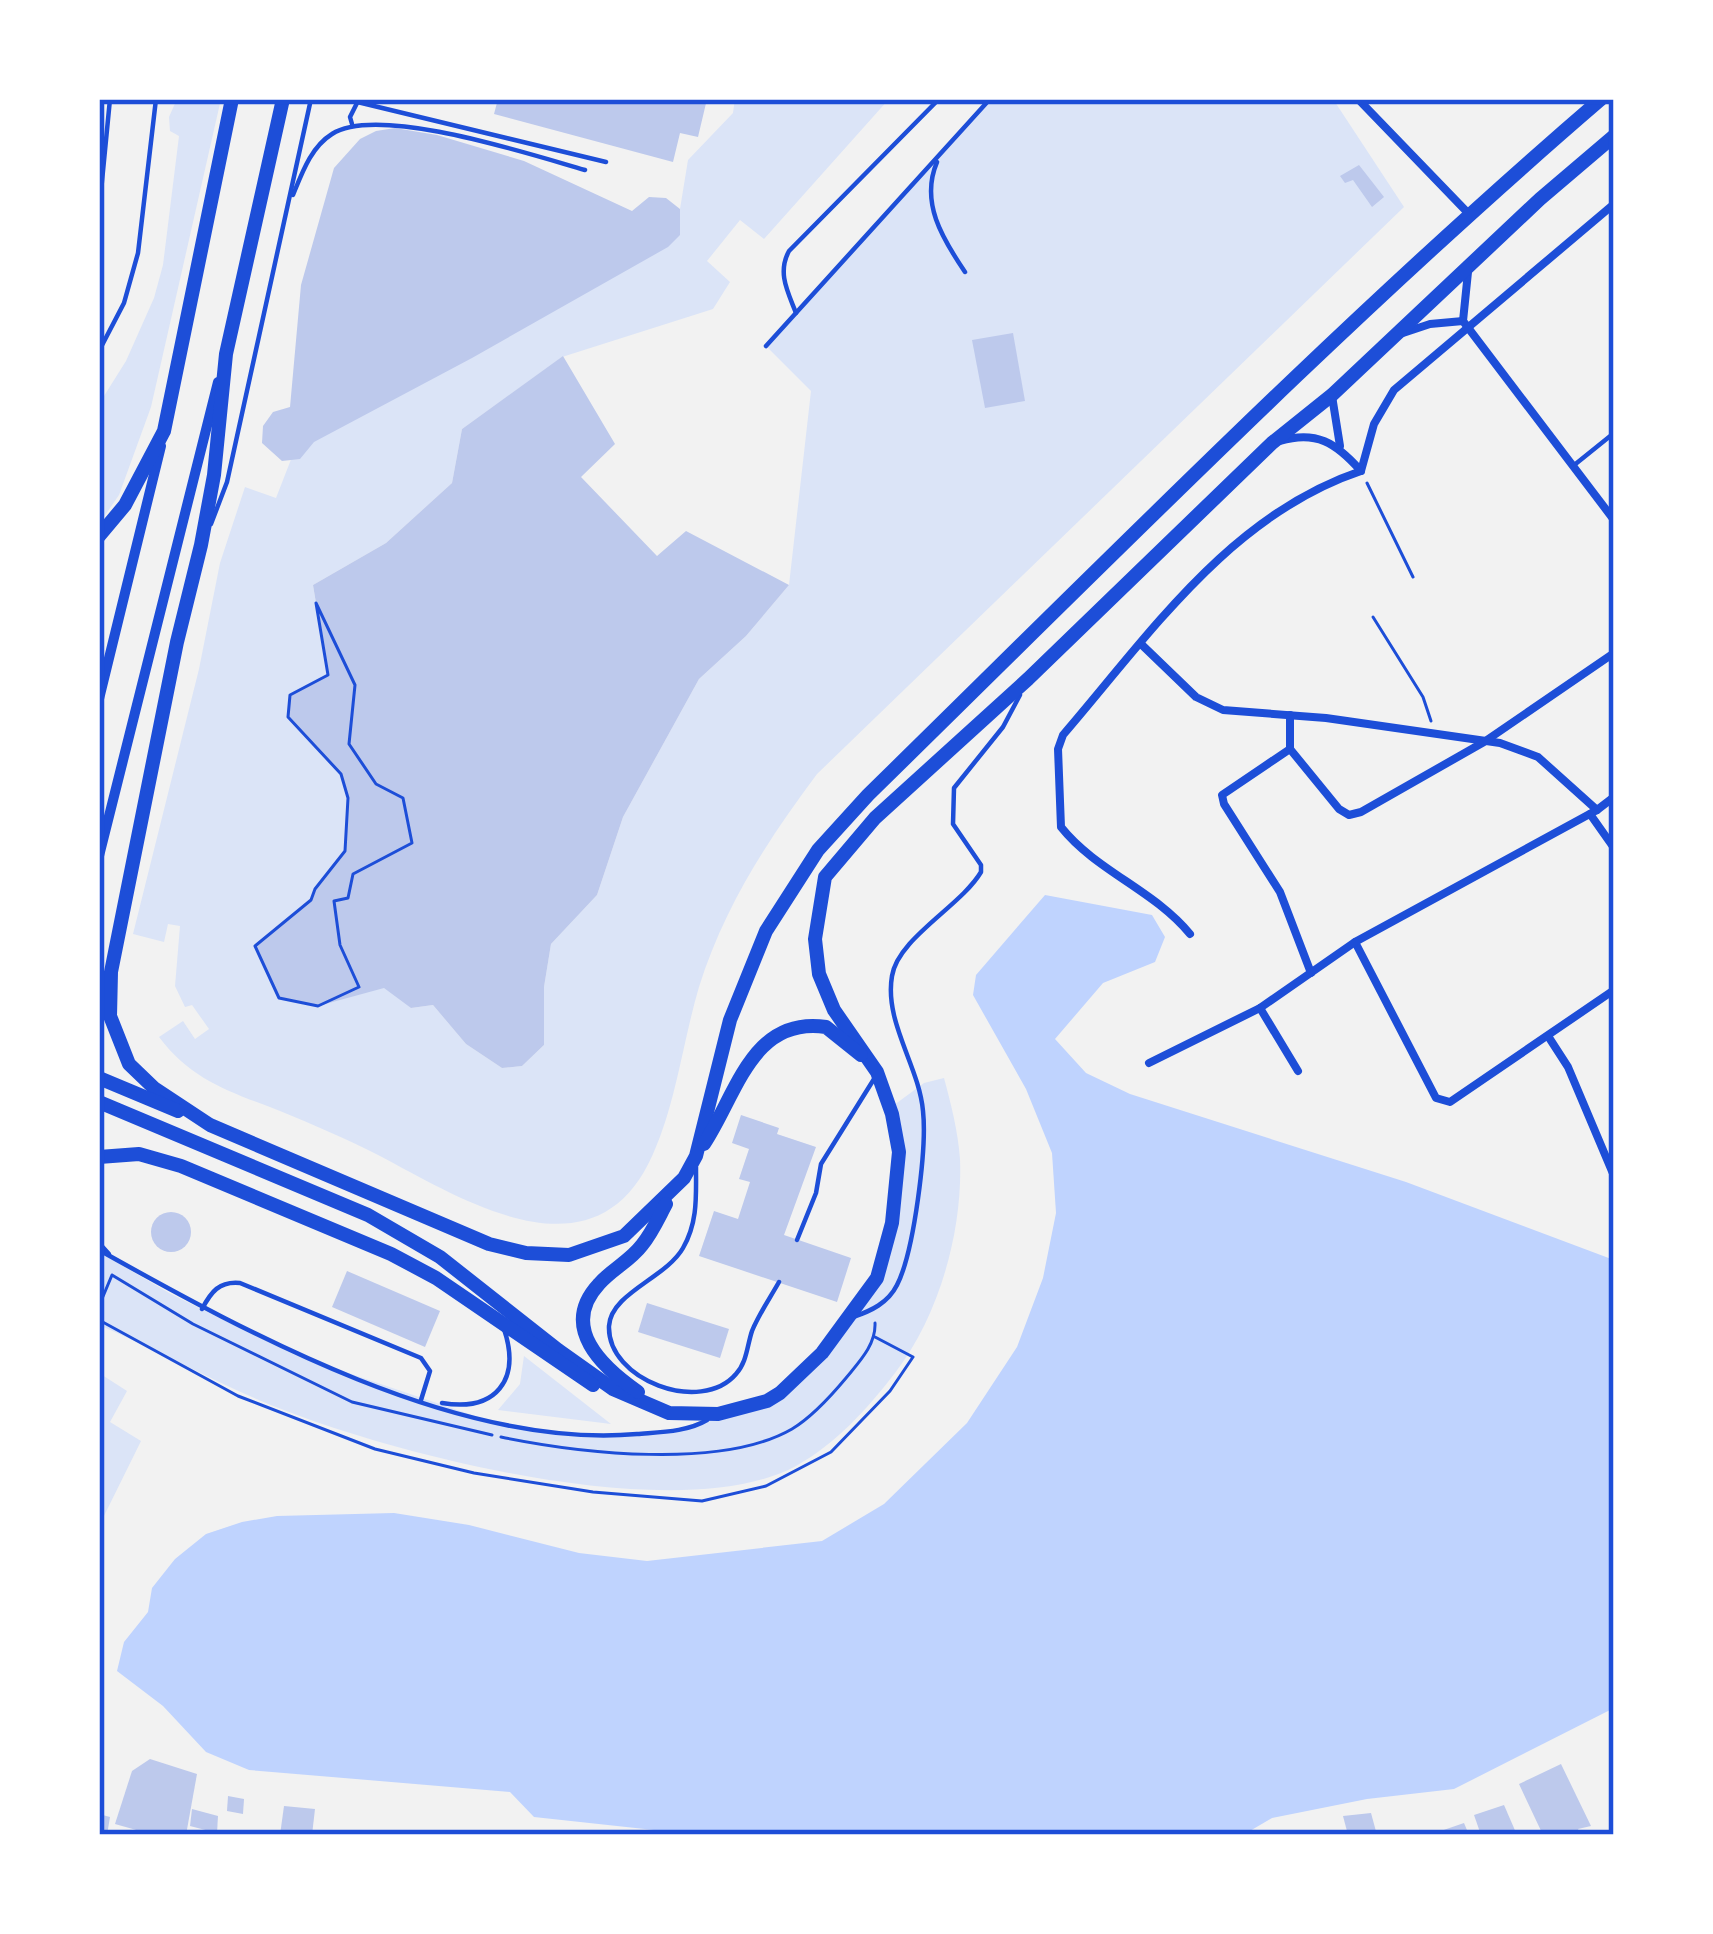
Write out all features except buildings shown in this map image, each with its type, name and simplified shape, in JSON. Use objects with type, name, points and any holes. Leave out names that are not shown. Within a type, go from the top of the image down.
[{"type":"main road","points":[[99,536],[125,506],[164,431],[232,99]]},
{"type":"main road","points":[[210,1125],[154,1088],[129,1064],[115,1036],[108,994],[214,476],[226,354],[283,99]]},
{"type":"main road","points":[[697,1156],[744,980],[782,903],[818,850],[1032,630],[1468,213],[1600,99]]},
{"type":"main road","points":[[102,1156],[139,1154],[160,1159],[391,1254],[436,1278],[608,1395],[638,1409],[718,1414],[780,1393],[809,1367],[877,1278],[892,1223],[899,1153],[877,1073],[834,1010],[819,974],[815,939],[825,877],[875,818],[1028,679],[1272,443],[1332,395],[1614,136]]},
{"type":"main road","points":[[669,1413],[604,1366],[584,1337],[583,1314],[602,1280],[644,1243],[764,1041],[782,1030],[826,1028],[877,1073]]},
{"type":"main road","points":[[99,1078],[430,1220],[526,1253],[569,1256],[608,1243],[624,1236],[672,1194]]},
{"type":"main road","points":[[99,1102],[368,1215],[440,1257],[614,1389],[669,1413]]},
{"type":"street","points":[[1358,99],[1468,213]]},
{"type":"street","points":[[1361,471],[1374,424],[1394,390],[1465,324],[1614,204]]},
{"type":"street","points":[[1469,265],[1465,324],[1614,520]]},
{"type":"street","points":[[1395,336],[1430,324],[1465,324]]},
{"type":"street","points":[[99,856],[226,354]]},
{"type":"street","points":[[1332,395],[1340,448]]},
{"type":"street","points":[[99,699],[164,431]]},
{"type":"street","points":[[1272,443],[1299,435],[1316,436],[1340,448],[1361,471]]},
{"type":"street","points":[[1190,934],[1169,911],[1085,851],[1061,827],[1058,749],[1063,735],[1196,580],[1232,545],[1303,496],[1361,471]]},
{"type":"street","points":[[1141,644],[1196,697],[1223,710],[1500,743],[1538,757],[1594,812],[1614,848]]},
{"type":"street","points":[[1290,716],[1290,749],[1339,809],[1349,814],[1361,812],[1484,742],[1614,653]]},
{"type":"street","points":[[1290,749],[1222,795],[1280,892],[1311,973]]},
{"type":"street","points":[[1149,1063],[1260,1008],[1355,942],[1614,797]]},
{"type":"street","points":[[1355,942],[1436,1097],[1450,1102],[1614,990]]},
{"type":"street","points":[[1260,1008],[1298,1071]]},
{"type":"street","points":[[1548,1036],[1568,1066],[1614,1176]]},
{"type":"lane","points":[[99,212],[110,99]]},
{"type":"lane","points":[[99,351],[124,304],[138,254],[154,99]]},
{"type":"lane","points":[[201,545],[226,482],[311,99]]},
{"type":"lane","points":[[345,99],[605,162]]},
{"type":"lane","points":[[796,313],[782,275],[788,251],[938,99]]},
{"type":"lane","points":[[766,346],[990,99]]},
{"type":"lane","points":[[352,124],[350,117],[357,104]]},
{"type":"lane","points":[[288,206],[313,153],[330,134],[352,124],[478,140],[585,170]]},
{"type":"lane","points":[[940,154],[929,181],[932,206],[944,242],[964,272]]},
{"type":"lane","points":[[1573,466],[1614,433]]},
{"type":"lane","points":[[848,1318],[874,1310],[896,1286],[906,1257],[921,1163],[923,1110],[892,1005],[894,966],[981,872],[952,821],[954,788],[1003,727],[1028,679]]},
{"type":"lane","points":[[797,1240],[816,1193],[820,1164],[877,1073]]},
{"type":"lane","points":[[697,1156],[696,1216],[688,1238],[673,1263],[626,1297],[610,1316],[609,1334],[617,1357],[663,1386],[694,1393],[710,1391],[739,1372],[752,1331],[779,1282]]},
{"type":"lane","points":[[99,1247],[202,1310],[296,1355],[421,1400],[519,1426],[591,1435],[697,1426],[718,1414]]},
{"type":"lane","points":[[202,1310],[218,1287],[240,1283],[428,1364],[430,1381],[421,1400]]},
{"type":"lane","points":[[421,1400],[452,1405],[478,1402],[499,1389],[512,1364],[502,1324]]},
{"type":"path","points":[[1361,471],[1413,577]]},
{"type":"path","points":[[316,603],[356,685],[349,744],[376,784],[403,798],[412,843],[353,874],[349,898],[334,902],[340,945],[359,987],[318,1006],[279,998],[255,946],[311,900],[345,850],[348,798],[341,774],[288,717],[290,695],[328,675],[316,603]]},
{"type":"path","points":[[1373,617],[1424,698],[1435,734]]},
{"type":"path","points":[[99,1319],[238,1396],[375,1449],[494,1477],[702,1502],[766,1486],[831,1452],[890,1391],[913,1357],[875,1337]]},
{"type":"shaded area","points":[[177,99],[221,99],[151,407],[119,495],[99,524],[99,404],[126,361],[163,265],[179,136],[170,131],[169,117]]},
{"type":"shaded area","points":[[735,99],[889,99],[764,239],[740,220],[707,261],[730,282],[713,309],[562,357],[462,429],[452,483],[386,543],[313,585],[348,798],[359,987],[391,988],[411,1008],[433,1005],[466,1044],[502,1068],[522,1066],[544,1045],[544,987],[551,944],[597,895],[623,817],[699,679],[746,636],[789,585],[811,391],[766,346],[990,99],[1333,99],[1404,207],[817,774],[764,850],[721,929],[699,987],[661,1134],[628,1193],[598,1215],[564,1224],[527,1221],[451,1193],[355,1144],[199,1075],[159,1037],[183,1021],[195,1039],[209,1029],[192,1005],[185,1007],[175,986],[180,926],[168,924],[164,942],[133,934],[199,669],[220,563],[245,487],[276,498],[297,444],[680,209],[688,160],[733,113]]},
{"type":"shaded area","points":[[944,1078],[958,1138],[960,1187],[945,1272],[924,1326],[895,1373],[838,1436],[796,1466],[746,1483],[685,1490],[616,1488],[471,1465],[289,1412],[99,1325],[99,1252],[171,1294],[295,1355],[484,1419],[561,1433],[625,1435],[697,1426],[780,1393],[877,1278],[899,1153],[890,1108],[924,1083]]},
{"type":"shaded area","points":[[524,1356],[611,1424],[498,1410],[520,1384]]},
{"type":"shaded area","points":[[99,1373],[127,1391],[110,1422],[141,1441],[99,1526]]},
{"type":"water","points":[[1045,895],[1152,915],[1165,937],[1155,962],[1103,983],[1055,1039],[1086,1073],[1130,1094],[1406,1182],[1614,1260],[1614,1708],[1454,1789],[1367,1799],[1272,1818],[1243,1835],[700,1835],[534,1817],[510,1792],[249,1770],[206,1752],[163,1706],[117,1671],[124,1642],[148,1612],[152,1588],[175,1559],[206,1534],[242,1522],[277,1516],[394,1513],[469,1525],[579,1553],[647,1561],[822,1541],[884,1504],[967,1423],[1017,1347],[1043,1278],[1056,1213],[1052,1153],[1026,1089],[973,995],[976,975]]}]
